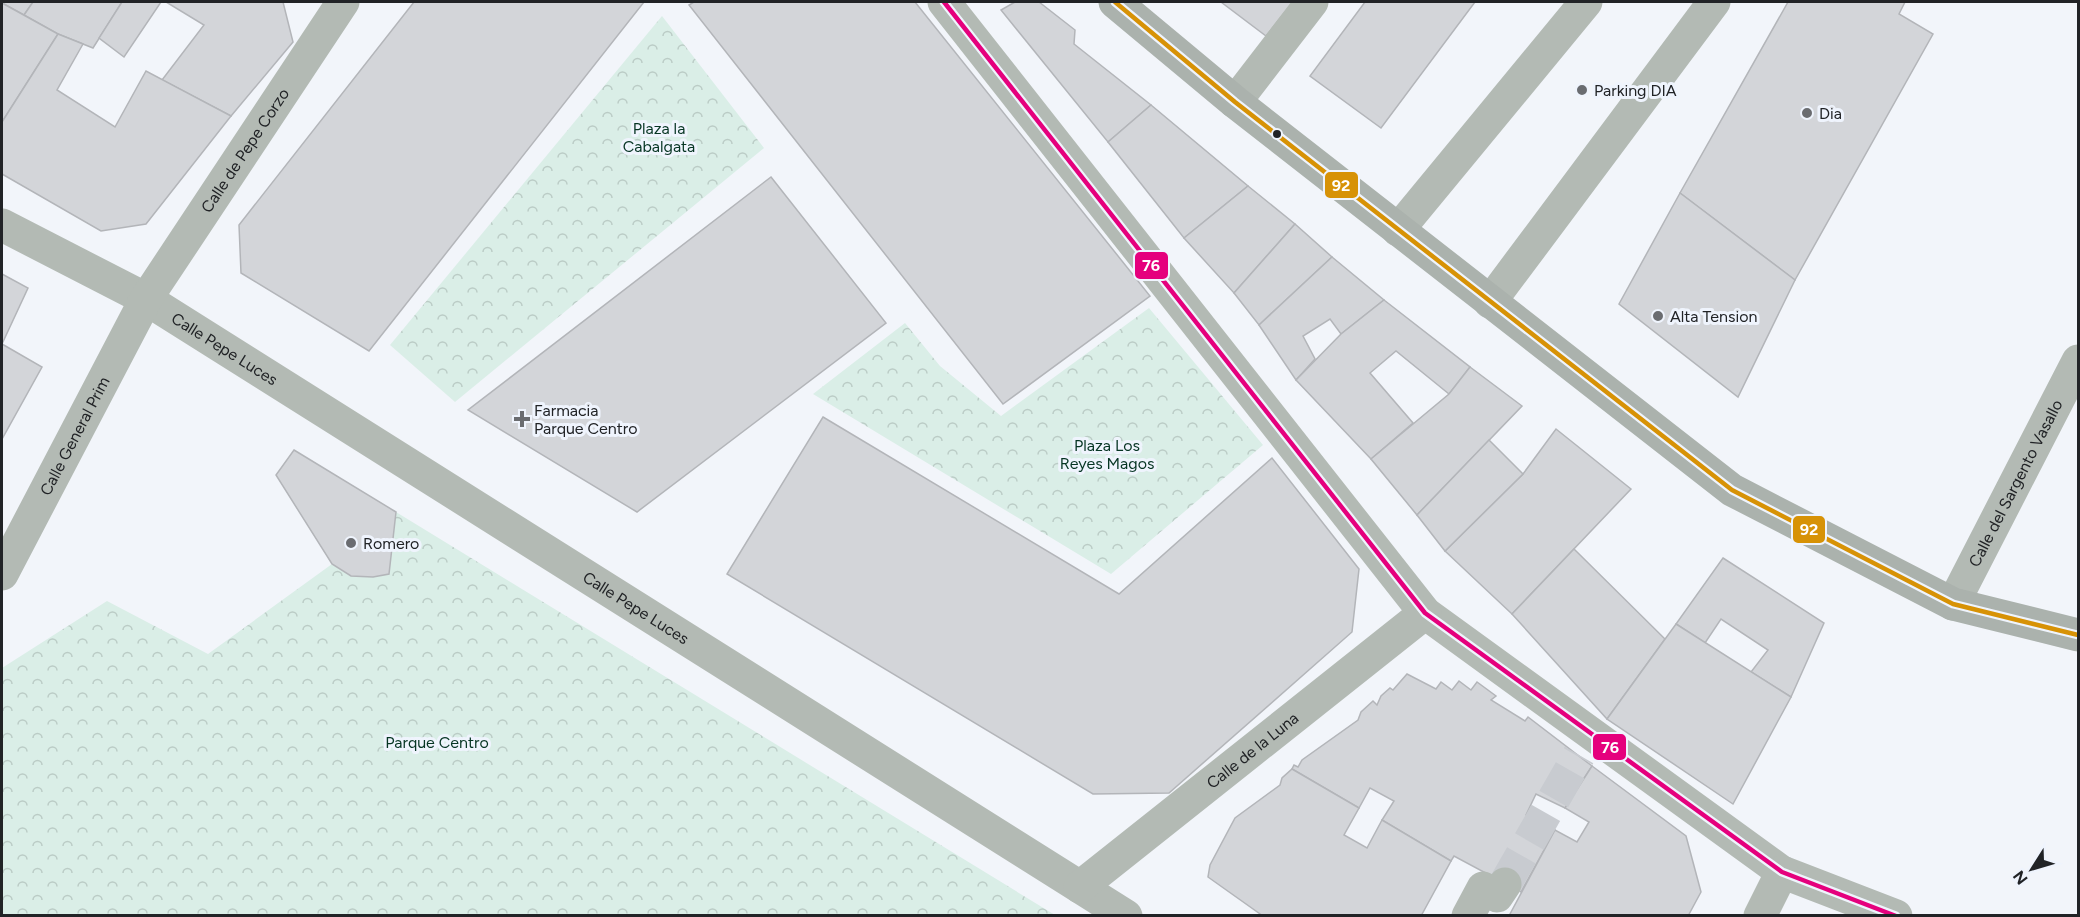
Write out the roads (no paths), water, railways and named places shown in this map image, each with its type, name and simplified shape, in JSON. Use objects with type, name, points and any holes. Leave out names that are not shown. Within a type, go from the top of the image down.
[{"type":"main road","points":[[1115,2],[1235,102],[1732,490],[1953,604],[2079,635]]},
{"type":"street","name":"Calle de Pepe Corzo","points":[[146,299],[343,2]]},
{"type":"street","points":[[1235,102],[1312,2]]},
{"type":"street","points":[[1398,230],[1586,2]]},
{"type":"street","points":[[1490,302],[1714,2]]},
{"type":"street","points":[[958,6],[1425,613],[1585,745],[1782,872],[1896,915]]},
{"type":"street","name":"Calle Pepe Luces","points":[[2,225],[146,299],[1126,915]]},
{"type":"street","name":"Calle General Prim","points":[[2,573],[146,299]]},
{"type":"street","name":"Calle del Sargento Vasallo","points":[[1953,604],[2079,361]]},
{"type":"street","name":"Calle de la Luna","points":[[1080,887],[1425,613]]},
{"type":"street","points":[[1760,915],[1782,872]]},
{"type":"tunnel","points":[[1505,884],[1579,755]]},
{"type":"place","name":"Parking DIA","points":[[1582,90]]},
{"type":"place","name":"Dia","points":[[1807,113]]},
{"type":"place","name":"Alta Tension","points":[[1658,316]]},
{"type":"place","name":"Farmacia Parque Centro","points":[[522,419]]},
{"type":"place","name":"Romero","points":[[351,543]]},
{"type":"park label","name":"Plaza la Cabalgata","points":[[659,137]]},
{"type":"park label","name":"Plaza Los Reyes Magos","points":[[1107,454]]},
{"type":"park label","name":"Parque Centro","points":[[437,742]]}]
